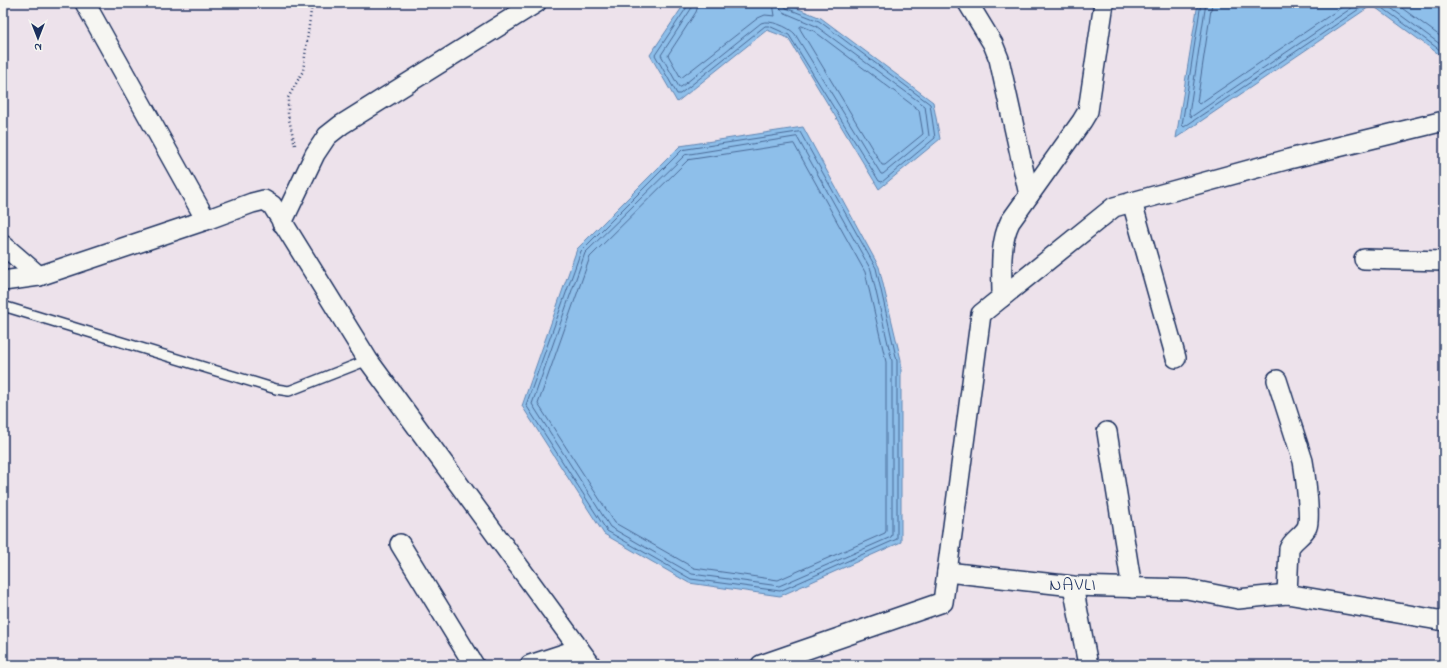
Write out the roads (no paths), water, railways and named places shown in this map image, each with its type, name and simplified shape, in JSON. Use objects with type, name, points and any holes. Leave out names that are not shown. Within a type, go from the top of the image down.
[{"type":"street","points":[[85,3],[206,220]]},
{"type":"street","points":[[282,222],[315,154],[327,136],[536,3]]},
{"type":"street","points":[[968,3],[993,44],[999,59],[1029,195]]},
{"type":"street","points":[[1002,297],[1004,232],[1082,121],[1088,110],[1104,3]]},
{"type":"street","points":[[761,665],[943,602],[981,314],[1114,207],[1289,159],[1444,121]]},
{"type":"street","points":[[3,281],[39,276],[252,203],[264,200],[272,205],[368,360],[590,665]]},
{"type":"street","points":[[1132,202],[1176,358]]},
{"type":"street","points":[[3,245],[39,276]]},
{"type":"street","points":[[1364,259],[1444,261]]},
{"type":"street","points":[[1277,380],[1303,461],[1308,516],[1307,526],[1304,531],[1291,543],[1288,549],[1287,594]]},
{"type":"street","points":[[1107,432],[1132,588]]},
{"type":"street","points":[[400,544],[474,665]]},
{"type":"street","points":[[947,572],[1073,586],[1187,589],[1238,599],[1287,594],[1444,621]]},
{"type":"street","points":[[1073,586],[1088,665]]},
{"type":"street","points":[[530,665],[579,649]]},
{"type":"lane","points":[[3,306],[289,392],[368,360]]},
{"type":"water","points":[[685,3],[784,3],[821,18],[933,102],[940,139],[879,189],[788,38],[767,30],[677,102],[650,55]]},
{"type":"water","points":[[1198,3],[1444,3],[1444,58],[1372,5],[1176,138]]},
{"type":"water","points":[[803,127],[879,267],[901,360],[901,542],[780,596],[689,583],[604,534],[522,406],[577,249],[680,146]]},
{"type":"district","name":"NAVLI","points":[[1073,586]]}]
